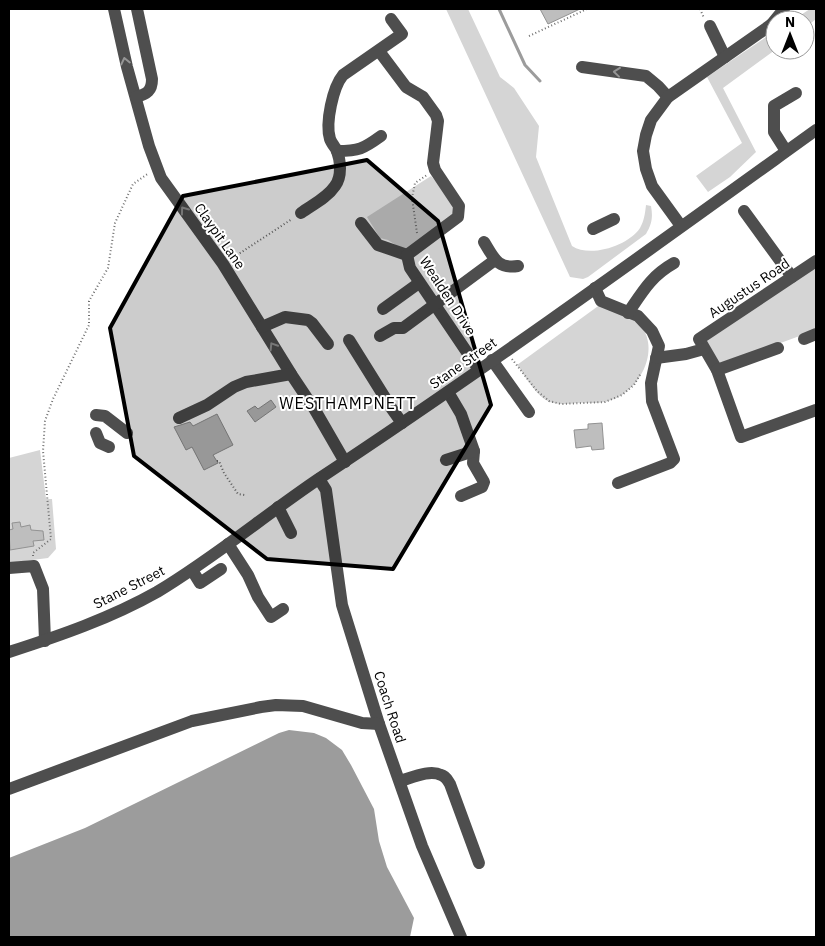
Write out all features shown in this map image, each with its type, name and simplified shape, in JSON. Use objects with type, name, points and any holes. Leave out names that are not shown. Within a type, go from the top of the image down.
[{"type":"street","name":"Claypit Lane","points":[[114,9],[127,67],[161,178],[222,264],[315,410],[345,462]]},
{"type":"street","points":[[136,97],[146,94],[151,90],[152,85],[137,9]]},
{"type":"street","points":[[301,213],[329,193],[336,185],[340,172],[337,151],[330,138],[328,120],[337,82],[402,34],[391,19]]},
{"type":"street","points":[[710,26],[725,57]]},
{"type":"street","points":[[681,226],[652,186],[646,169],[643,151],[651,120],[668,97],[765,30]]},
{"type":"street","points":[[379,50],[406,87],[423,97],[436,115],[438,121],[433,163],[435,170]]},
{"type":"street","points":[[582,67],[646,76],[668,97]]},
{"type":"street","points":[[786,151],[774,132],[774,106],[796,93]]},
{"type":"street","name":"Stane Street","points":[[9,652],[79,628],[133,604],[192,570],[278,507],[448,392],[816,130]]},
{"type":"street","points":[[337,151],[355,151],[366,147],[381,136]]},
{"type":"street","name":"Wealden Drive","points":[[435,170],[459,206],[458,217],[407,255],[410,268],[419,283],[479,370]]},
{"type":"street","points":[[744,211],[792,277]]},
{"type":"street","points":[[593,229],[614,219]]},
{"type":"street","points":[[361,223],[378,245],[407,255]]},
{"type":"street","points":[[484,242],[501,266],[518,266]]},
{"type":"street","points":[[380,336],[394,328],[403,328],[495,260]]},
{"type":"street","name":"Augustus Road","points":[[656,358],[686,354],[816,261]]},
{"type":"street","points":[[628,313],[660,271],[674,263]]},
{"type":"street","name":"Wealden Drive","points":[[383,309],[419,283]]},
{"type":"street","points":[[594,288],[602,301],[638,316],[652,331],[659,346],[650,383],[652,401],[674,459],[670,463],[618,483]]},
{"type":"street","points":[[262,327],[285,317],[308,320],[312,322],[328,344]]},
{"type":"street","points":[[349,340],[402,423]]},
{"type":"street","points":[[701,344],[717,370],[741,437],[816,410]]},
{"type":"street","points":[[717,370],[778,348]]},
{"type":"street","points":[[492,360],[529,412]]},
{"type":"street","points":[[179,418],[246,382],[291,374]]},
{"type":"street","points":[[448,392],[461,414],[473,456],[484,480],[482,487],[462,496]]},
{"type":"street","points":[[96,415],[105,416],[127,433]]},
{"type":"street","points":[[96,433],[100,442],[109,447]]},
{"type":"street","points":[[446,460],[473,456]]},
{"type":"street","name":"Coach Road","points":[[319,479],[326,490],[342,605],[379,724],[422,846],[461,937]]},
{"type":"street","points":[[278,507],[291,533]]},
{"type":"street","points":[[228,544],[248,575],[270,617],[283,609]]},
{"type":"street","points":[[9,568],[34,566],[43,589],[45,640]]},
{"type":"street","points":[[192,570],[195,587],[221,569]]},
{"type":"street","points":[[9,789],[192,721],[261,707],[283,704],[303,706],[362,723],[379,724]]},
{"type":"street","points":[[400,781],[430,773],[440,774],[445,777],[450,784],[478,864]]},
{"type":"path","points":[[529,36],[586,9]]},
{"type":"path","points":[[34,566],[33,552],[51,538],[43,450],[45,421],[53,399],[89,325],[89,301],[108,268],[115,223],[133,184],[157,168]]},
{"type":"path","points":[[419,245],[412,198],[415,183],[435,170]]},
{"type":"path","points":[[222,264],[301,213]]},
{"type":"path","points":[[510,356],[537,391],[549,401],[561,404],[605,402],[622,395],[634,385],[642,372]]},
{"type":"path","points":[[217,462],[220,461],[224,473],[238,494],[245,495]]},
{"type":"highlighted area","points":[[367,160],[438,221],[491,405],[393,569],[267,559],[134,456],[110,328],[183,196]]},
{"type":"shaded area","points":[[446,9],[468,9],[500,77],[514,88],[539,126],[536,157],[572,246],[589,251],[618,245],[627,240],[640,228],[646,205],[651,206],[652,220],[646,234],[588,277],[583,279],[570,277]]},
{"type":"shaded area","points":[[816,9],[815,20],[815,10],[808,10]]},
{"type":"shaded area","points":[[765,38],[765,57],[723,88],[756,152],[730,177],[708,192],[696,176],[742,143],[707,77]]},
{"type":"shaded area","points":[[431,176],[453,201],[453,214],[409,249],[402,249],[388,240],[380,238],[367,217]]},
{"type":"shaded area","points":[[816,264],[816,330],[717,366],[702,340]]},
{"type":"shaded area","points":[[601,304],[628,315],[641,326],[647,337],[649,349],[647,361],[642,372],[626,392],[604,402],[557,404],[550,402],[536,391],[517,365]]},
{"type":"shaded area","points":[[40,450],[46,499],[52,499],[56,549],[48,558],[9,563],[9,458]]},
{"type":"shaded area","points":[[289,730],[314,733],[326,738],[342,750],[351,765],[374,809],[379,841],[387,867],[414,918],[410,937],[9,937],[9,858],[85,828],[279,733]]},
{"type":"building","points":[[540,9],[580,9],[548,24]]},
{"type":"building","points":[[271,400],[276,407],[255,422],[247,411],[255,406],[258,409]]},
{"type":"building","points":[[217,414],[233,445],[213,455],[218,463],[204,470],[192,447],[186,450],[174,427],[190,422],[193,426]]},
{"type":"building","points":[[602,423],[604,449],[592,450],[591,446],[576,448],[574,430],[588,429],[588,424]]},
{"type":"building","points":[[20,522],[21,527],[30,525],[31,530],[43,531],[44,540],[33,541],[34,546],[10,550],[9,530],[13,529],[12,523]]},
{"type":"waterway","points":[[499,9],[525,65],[540,81]]},
{"type":"district","name":"WESTHAMPNETT","points":[[348,403]]}]
